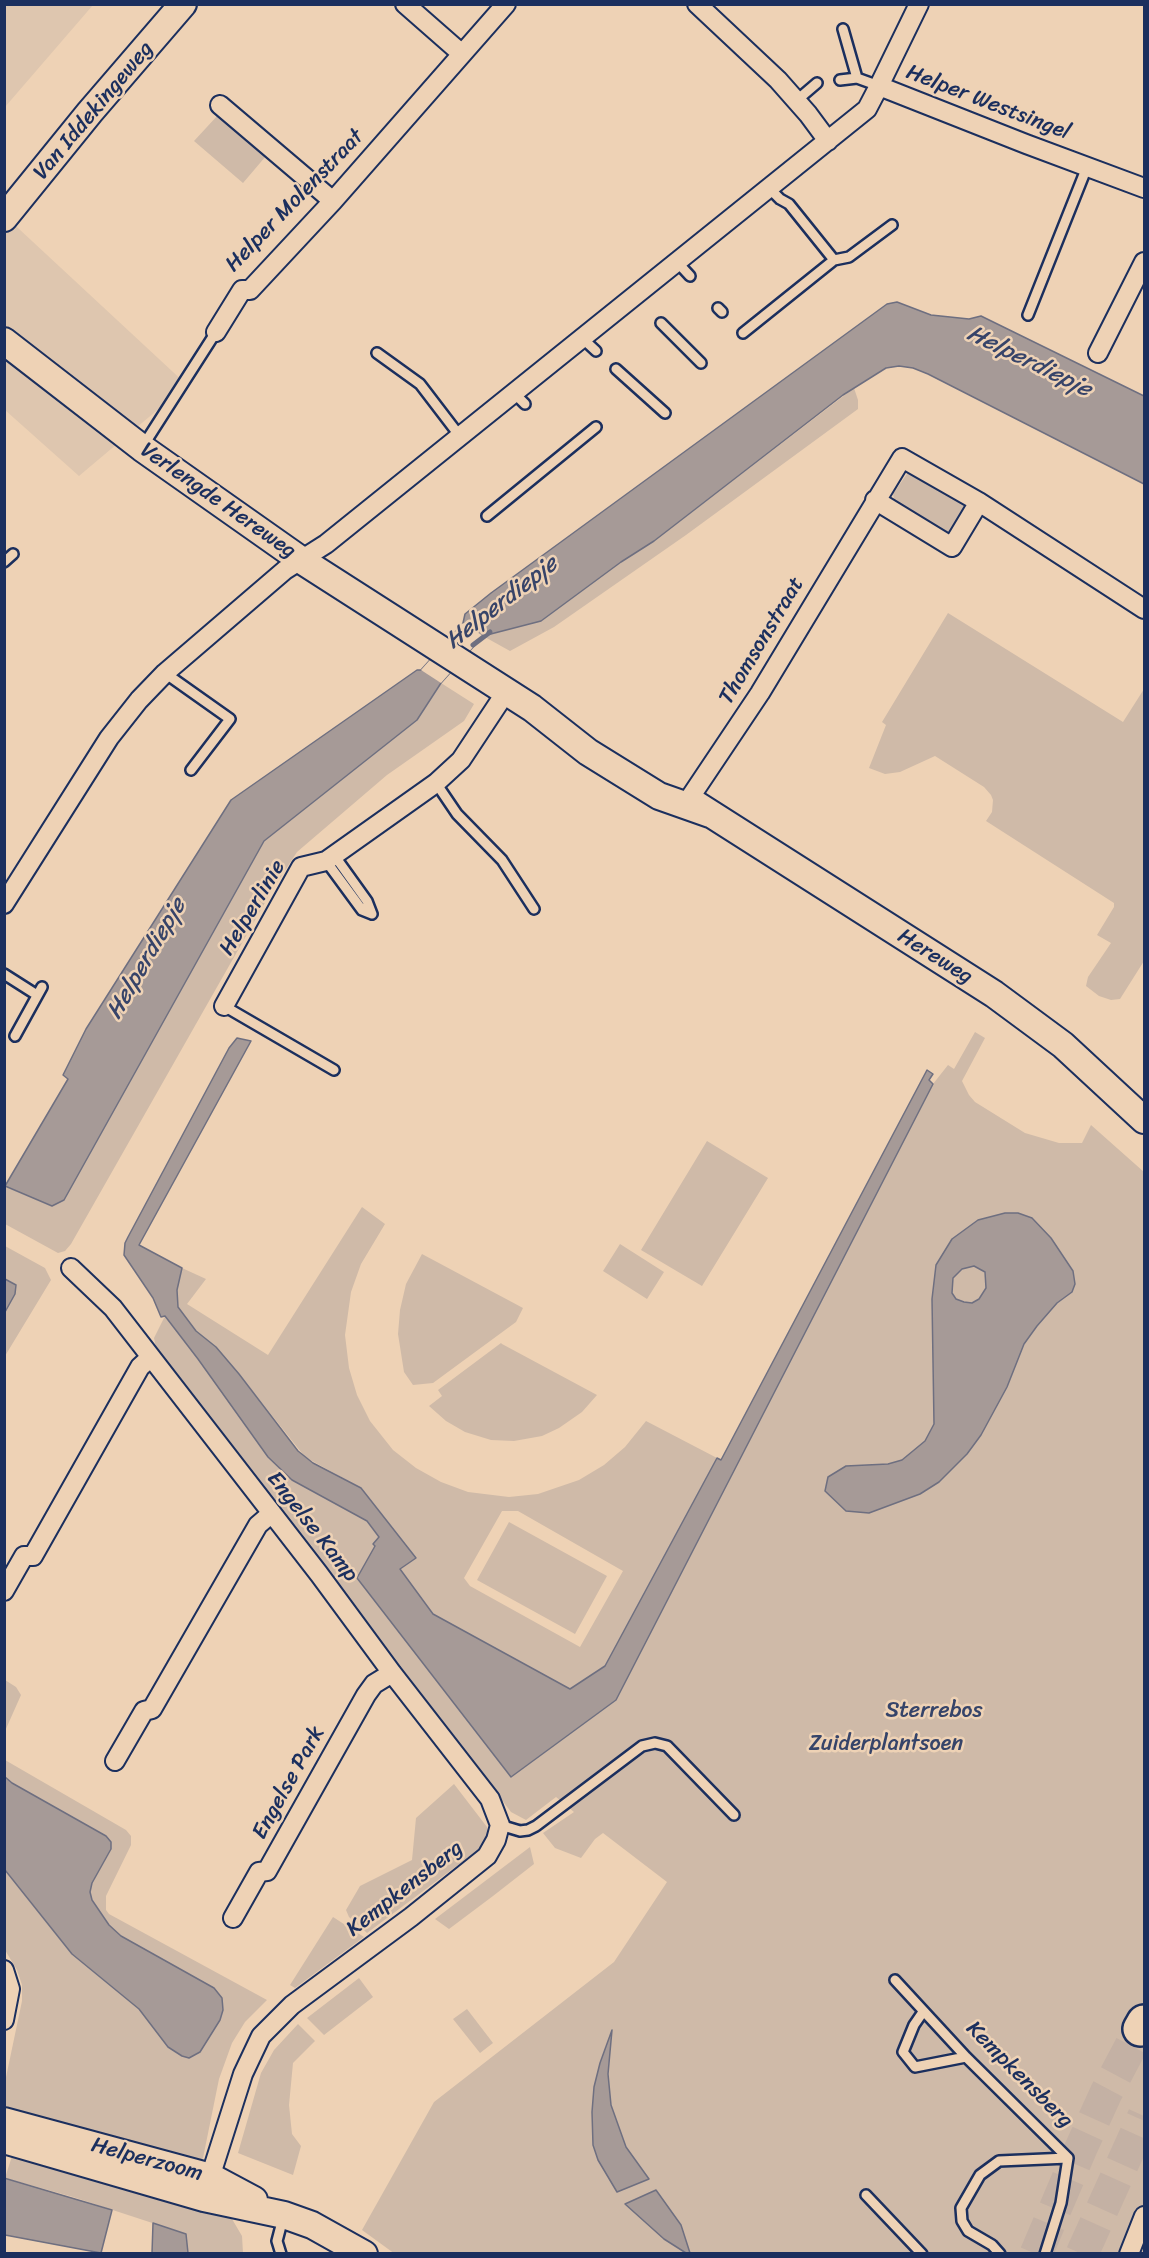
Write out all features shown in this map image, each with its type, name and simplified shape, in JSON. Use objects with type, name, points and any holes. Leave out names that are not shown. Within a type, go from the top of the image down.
[{"type":"main road","name":"Van Iddekingeweg","points":[[4,218],[90,112],[183,4]]},
{"type":"main road","name":"Verlengde Hereweg","points":[[4,341],[142,448],[301,560],[450,656]]},
{"type":"main road","name":"Hereweg","points":[[450,656],[532,708],[597,738],[668,782],[687,802],[710,814],[1003,1000],[1063,1045],[1144,1120]]},
{"type":"main road","name":"Helperzoom","points":[[4,2121],[207,2187],[312,2225],[364,2253]]},
{"type":"main road","name":"Helperzoom","points":[[4,2140],[207,2187]]},
{"type":"street","points":[[405,4],[462,54]]},
{"type":"street","name":"Helper Molenstraat","points":[[216,332],[242,290],[250,290],[333,201],[506,4]]},
{"type":"street","points":[[697,4],[778,80],[828,141]]},
{"type":"street","points":[[879,86],[919,4]]},
{"type":"street","name":"Helper Westsingel","points":[[6,897],[109,738],[165,672],[285,570],[326,544],[459,435],[519,398],[581,338],[639,300],[677,262],[867,109],[879,86],[1144,188]]},
{"type":"street","points":[[220,105],[333,201]]},
{"type":"street","points":[[1098,352],[1144,262]]},
{"type":"street","name":"Thomsonstraat","points":[[687,802],[760,693],[902,458],[979,502],[1144,609]]},
{"type":"street","points":[[875,500],[952,547],[979,502]]},
{"type":"street","name":"Helperlinie","points":[[224,1006],[301,867],[330,858],[436,783],[461,760],[506,692]]},
{"type":"street","name":"Engelse Kamp","points":[[70,1268],[113,1308],[320,1574],[392,1673],[490,1799],[500,1825]]},
{"type":"street","points":[[4,1591],[24,1556],[33,1556],[140,1367],[151,1357]]},
{"type":"street","points":[[115,1761],[144,1711],[152,1709],[258,1525],[272,1513]]},
{"type":"street","name":"Engelse Park","points":[[233,1918],[259,1872],[267,1870],[366,1695],[374,1684],[392,1673]]},
{"type":"street","name":"Kempkensberg","points":[[207,2187],[243,2074],[261,2036],[292,2005],[411,1917],[487,1856],[496,1840],[500,1825]]},
{"type":"street","points":[[4,1970],[10,1989],[4,2020]]},
{"type":"street","points":[[1129,2253],[1144,2216]]},
{"type":"lane","points":[[843,29],[856,78]]},
{"type":"lane","points":[[840,80],[856,78],[879,86]]},
{"type":"lane","points":[[796,101],[817,83]]},
{"type":"lane","name":"Helper Westsingel","points":[[1028,315],[1088,167]]},
{"type":"lane","points":[[769,188],[789,204],[834,260]]},
{"type":"lane","points":[[742,333],[834,260],[849,257],[892,225]]},
{"type":"lane","points":[[677,262],[690,276]]},
{"type":"lane","points":[[661,323],[701,363]]},
{"type":"lane","name":"Helper Molenstraat","points":[[142,448],[216,332]]},
{"type":"lane","points":[[581,338],[597,351]]},
{"type":"lane","points":[[377,353],[420,384],[459,435]]},
{"type":"lane","points":[[616,369],[665,413]]},
{"type":"lane","points":[[487,516],[596,427]]},
{"type":"lane","points":[[556,445],[563,454]]},
{"type":"lane","points":[[4,562],[13,554]]},
{"type":"lane","points":[[165,672],[230,719],[191,770]]},
{"type":"lane","points":[[436,783],[457,814],[502,860],[534,909]]},
{"type":"lane","points":[[330,858],[367,901],[372,914],[362,910],[330,858]]},
{"type":"lane","points":[[4,974],[40,991],[15,1036]]},
{"type":"lane","name":"Helperlinie","points":[[224,1006],[334,1070]]},
{"type":"lane","points":[[500,1825],[520,1831],[536,1826],[642,1746],[655,1743],[667,1746],[734,1815]]},
{"type":"lane","name":"Kempkensberg","points":[[895,1980],[966,2057],[1068,2158],[1061,2202],[1045,2253]]},
{"type":"lane","points":[[923,2012],[914,2025],[903,2052],[915,2067],[966,2057]]},
{"type":"lane","points":[[999,2253],[968,2231],[962,2221],[961,2208],[981,2175],[999,2161],[1068,2158]]},
{"type":"lane","points":[[866,2196],[922,2253]]},
{"type":"lane","points":[[281,2253],[277,2241],[284,2215]]},
{"type":"shaded area","points":[[4,5],[93,5],[5,107]]},
{"type":"shaded area","points":[[4,215],[187,385],[79,476],[5,410]]},
{"type":"green space","points":[[218,115],[266,156],[243,183],[194,141]]},
{"type":"green space","points":[[854,388],[858,409],[686,535],[554,627],[510,651],[483,636],[541,621],[621,562],[654,541]]},
{"type":"green space","points":[[909,471],[967,505],[950,535],[944,535],[895,504],[893,494]]},
{"type":"green space","points":[[948,613],[1123,722],[1144,689],[1144,961],[1120,999],[1111,1000],[1099,996],[1086,986],[1088,977],[1111,943],[1097,935],[1114,907],[1114,903],[986,821],[992,812],[991,795],[984,787],[935,756],[900,772],[885,774],[869,768],[886,725],[882,722]]},
{"type":"green space","points":[[441,683],[474,704],[464,721],[387,775],[297,852],[271,892],[71,1244],[65,1251],[58,1253],[5,1224],[4,1186],[51,1206],[64,1200],[264,841],[417,720]]},
{"type":"green space","name":"Zuiderplantsoen","points":[[975,1032],[985,1038],[962,1081],[975,1102],[1025,1133],[1059,1143],[1082,1143],[1091,1125],[1144,1172],[1144,2253],[395,2254],[362,2230],[434,2102],[614,1962],[667,1882],[603,1833],[595,1839],[581,1858],[555,1848],[543,1833],[574,1812],[556,1797],[526,1820],[511,1812],[156,1348],[154,1338],[165,1316],[292,1480],[367,1521],[379,1537],[373,1544],[375,1545],[357,1578],[511,1777],[616,1700],[933,1084],[948,1065],[954,1069]]},
{"type":"green space","points":[[707,1141],[768,1178],[702,1286],[641,1250]]},
{"type":"green space","points":[[362,1207],[385,1224],[361,1264],[351,1292],[345,1335],[349,1368],[357,1395],[370,1421],[393,1450],[416,1468],[441,1482],[468,1492],[509,1497],[538,1494],[579,1480],[604,1465],[625,1447],[646,1421],[717,1458],[605,1666],[570,1689],[433,1614],[399,1569],[415,1557],[361,1488],[305,1457],[239,1374],[216,1347],[196,1331],[178,1307],[177,1290],[182,1268],[206,1279],[187,1304],[268,1355]],"holes":[[[502,1511],[518,1511],[623,1571],[580,1647],[470,1586],[464,1578]]]},
{"type":"green space","points":[[620,1244],[664,1272],[647,1299],[603,1271]]},
{"type":"green space","points":[[5,1246],[45,1268],[51,1280],[5,1356],[5,1312],[15,1294],[16,1285],[5,1278]]},
{"type":"green space","points":[[422,1254],[523,1308],[516,1322],[433,1383],[413,1385],[404,1372],[398,1334],[400,1310],[406,1284]]},
{"type":"green space","points":[[501,1343],[597,1395],[582,1412],[559,1428],[542,1436],[514,1441],[491,1440],[465,1432],[446,1421],[429,1406],[442,1396],[438,1390]]},
{"type":"green space","points":[[509,1522],[607,1576],[575,1634],[477,1580]]},
{"type":"green space","points":[[5,1680],[16,1687],[21,1695],[5,1731]]},
{"type":"green space","points":[[5,1760],[126,1830],[131,1836],[131,1845],[106,1896],[106,1910],[109,1914],[267,2000],[245,2022],[232,2043],[219,2079],[203,2158],[196,2165],[10,2112],[5,2105],[5,2082],[22,2001],[22,1985],[17,1970],[5,1950],[4,1870],[72,1954],[139,2009],[168,2047],[189,2058],[161,1960],[121,1936],[109,1925],[92,1900],[90,1892],[92,1883],[111,1850],[106,1836],[12,1783],[5,1776]]},
{"type":"green space","points":[[454,1784],[487,1827],[488,1834],[482,1847],[367,1933],[349,1917],[346,1910],[360,1886],[412,1860],[416,1818]]},
{"type":"green space","points":[[530,1847],[534,1864],[493,1896],[449,1929],[435,1919]]},
{"type":"green space","points":[[333,1917],[364,1937],[295,1988],[290,1985]]},
{"type":"green space","points":[[359,1978],[373,1997],[324,2035],[307,2018]]},
{"type":"green space","points":[[467,2009],[493,2043],[480,2053],[453,2019]]},
{"type":"green space","points":[[298,2024],[315,2041],[293,2063],[289,2105],[292,2134],[301,2146],[293,2175],[238,2153],[261,2073],[274,2050]]},
{"type":"green space","points":[[13,2153],[232,2219],[242,2236],[243,2253],[188,2253],[186,2234],[73,2197],[5,2178]]},
{"type":"water","points":[[897,302],[931,315],[969,319],[981,316],[1144,396],[1144,484],[928,374],[899,366],[886,368],[843,395],[654,541],[621,562],[541,621],[483,636],[441,683],[417,720],[264,841],[64,1200],[52,1206],[5,1186],[68,1079],[63,1075],[86,1029],[231,800],[417,670],[421,670],[463,623],[465,614],[491,593],[887,304]]},
{"type":"water","points":[[237,1038],[251,1041],[139,1245],[182,1268],[177,1290],[178,1307],[196,1331],[216,1347],[239,1374],[298,1451],[313,1463],[361,1488],[416,1558],[400,1569],[433,1614],[570,1689],[605,1666],[717,1458],[721,1460],[927,1070],[933,1074],[929,1080],[933,1084],[616,1700],[511,1777],[357,1578],[375,1546],[373,1544],[379,1537],[367,1521],[292,1480],[268,1457],[198,1359],[165,1316],[161,1317],[153,1298],[124,1255],[128,1237],[229,1048]]},
{"type":"water","points":[[1005,1213],[1018,1213],[1032,1218],[1051,1238],[1073,1271],[1075,1284],[1072,1292],[1057,1303],[1024,1344],[1007,1387],[981,1435],[967,1454],[939,1482],[920,1494],[869,1513],[846,1511],[825,1491],[828,1477],[846,1466],[888,1464],[902,1460],[925,1441],[934,1424],[932,1299],[936,1265],[952,1239],[978,1220]],"holes":[[[974,1266],[985,1272],[986,1288],[979,1299],[972,1303],[956,1299],[952,1293],[953,1278],[962,1269]]]},
{"type":"water","points":[[5,1279],[16,1285],[15,1294],[5,1312]]},
{"type":"water","points":[[4,1776],[12,1783],[106,1836],[111,1842],[111,1849],[92,1883],[90,1892],[92,1900],[109,1925],[121,1936],[214,1988],[222,1998],[223,2010],[220,2020],[200,2052],[189,2058],[168,2047],[139,2009],[72,1954],[5,1870]]},
{"type":"water","points":[[612,2030],[608,2074],[611,2105],[626,2147],[649,2179],[617,2192],[598,2160],[593,2145],[594,2087]]},
{"type":"water","points":[[4,2178],[112,2210],[101,2253],[5,2235]]},
{"type":"water","points":[[656,2190],[681,2225],[690,2253],[686,2253],[664,2239],[625,2204]]},
{"type":"water","points":[[153,2223],[186,2234],[188,2253],[152,2253]]},
{"type":"pier","points":[[463,623],[483,636],[441,683],[421,670]]},
{"type":"waterway","name":"Helperdiepje","points":[[473,645],[490,632]]},
{"type":"tunnel","points":[[1036,2254],[1106,2093],[1140,2029]]},
{"type":"tunnel","points":[[1082,2254],[1144,2116]]},
{"type":"park label","name":"Sterrebos","points":[[934,1711]]}]
